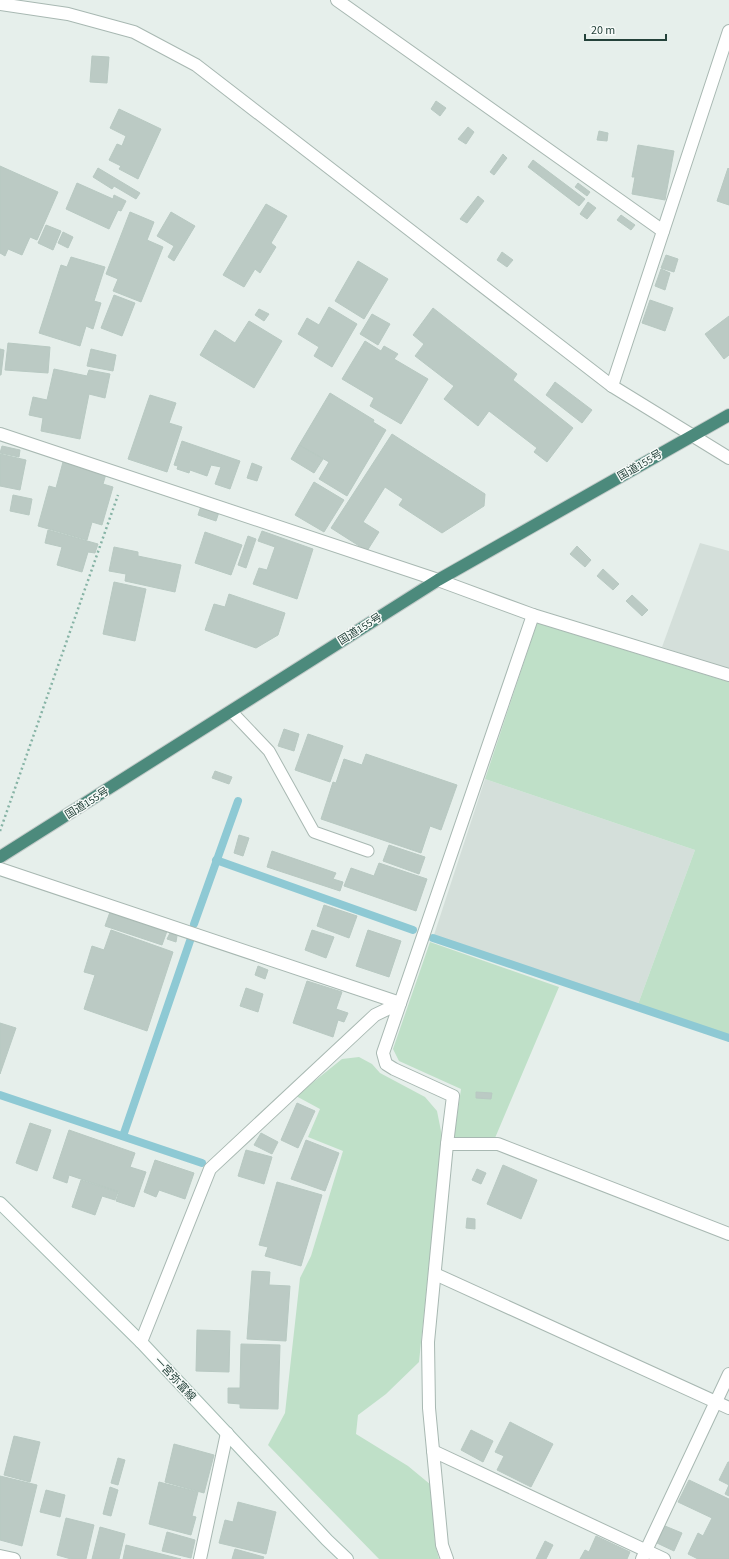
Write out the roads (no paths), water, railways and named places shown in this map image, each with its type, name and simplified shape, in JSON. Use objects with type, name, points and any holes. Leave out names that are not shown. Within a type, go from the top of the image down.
[{"type":"highway","name":"国道155号","points":[[0,857],[438,580],[729,415]]},
{"type":"street","points":[[336,0],[663,231]]},
{"type":"street","points":[[0,4],[68,14],[134,32],[196,65],[612,386],[729,458]]},
{"type":"street","points":[[612,386],[729,31]]},
{"type":"street","points":[[0,434],[438,580],[533,615],[729,675]]},
{"type":"street","points":[[447,1559],[442,1545],[429,1408],[428,1342],[453,1096],[394,1069],[386,1064],[383,1053],[533,615]]},
{"type":"street","points":[[0,869],[400,1002]]},
{"type":"street","points":[[141,1342],[210,1169],[375,1015],[400,1002]]},
{"type":"street","points":[[447,1144],[498,1144],[729,1234]]},
{"type":"street","name":"一宮弥富線","points":[[0,1203],[141,1342],[327,1540],[347,1559]]},
{"type":"street","points":[[435,1274],[729,1408]]},
{"type":"street","points":[[644,1555],[729,1374]]},
{"type":"street","points":[[200,1559],[227,1433]]},
{"type":"street","points":[[433,1451],[644,1555],[664,1559]]},
{"type":"street","points":[[0,1556],[14,1559]]},
{"type":"lane","points":[[231,711],[269,751],[314,832],[368,851]]},
{"type":"waterway","points":[[194,924],[238,801]]},
{"type":"waterway","points":[[216,860],[413,930]]},
{"type":"waterway","points":[[123,1136],[191,938]]},
{"type":"waterway","points":[[433,938],[729,1038]]},
{"type":"waterway","points":[[0,1095],[202,1163]]}]
